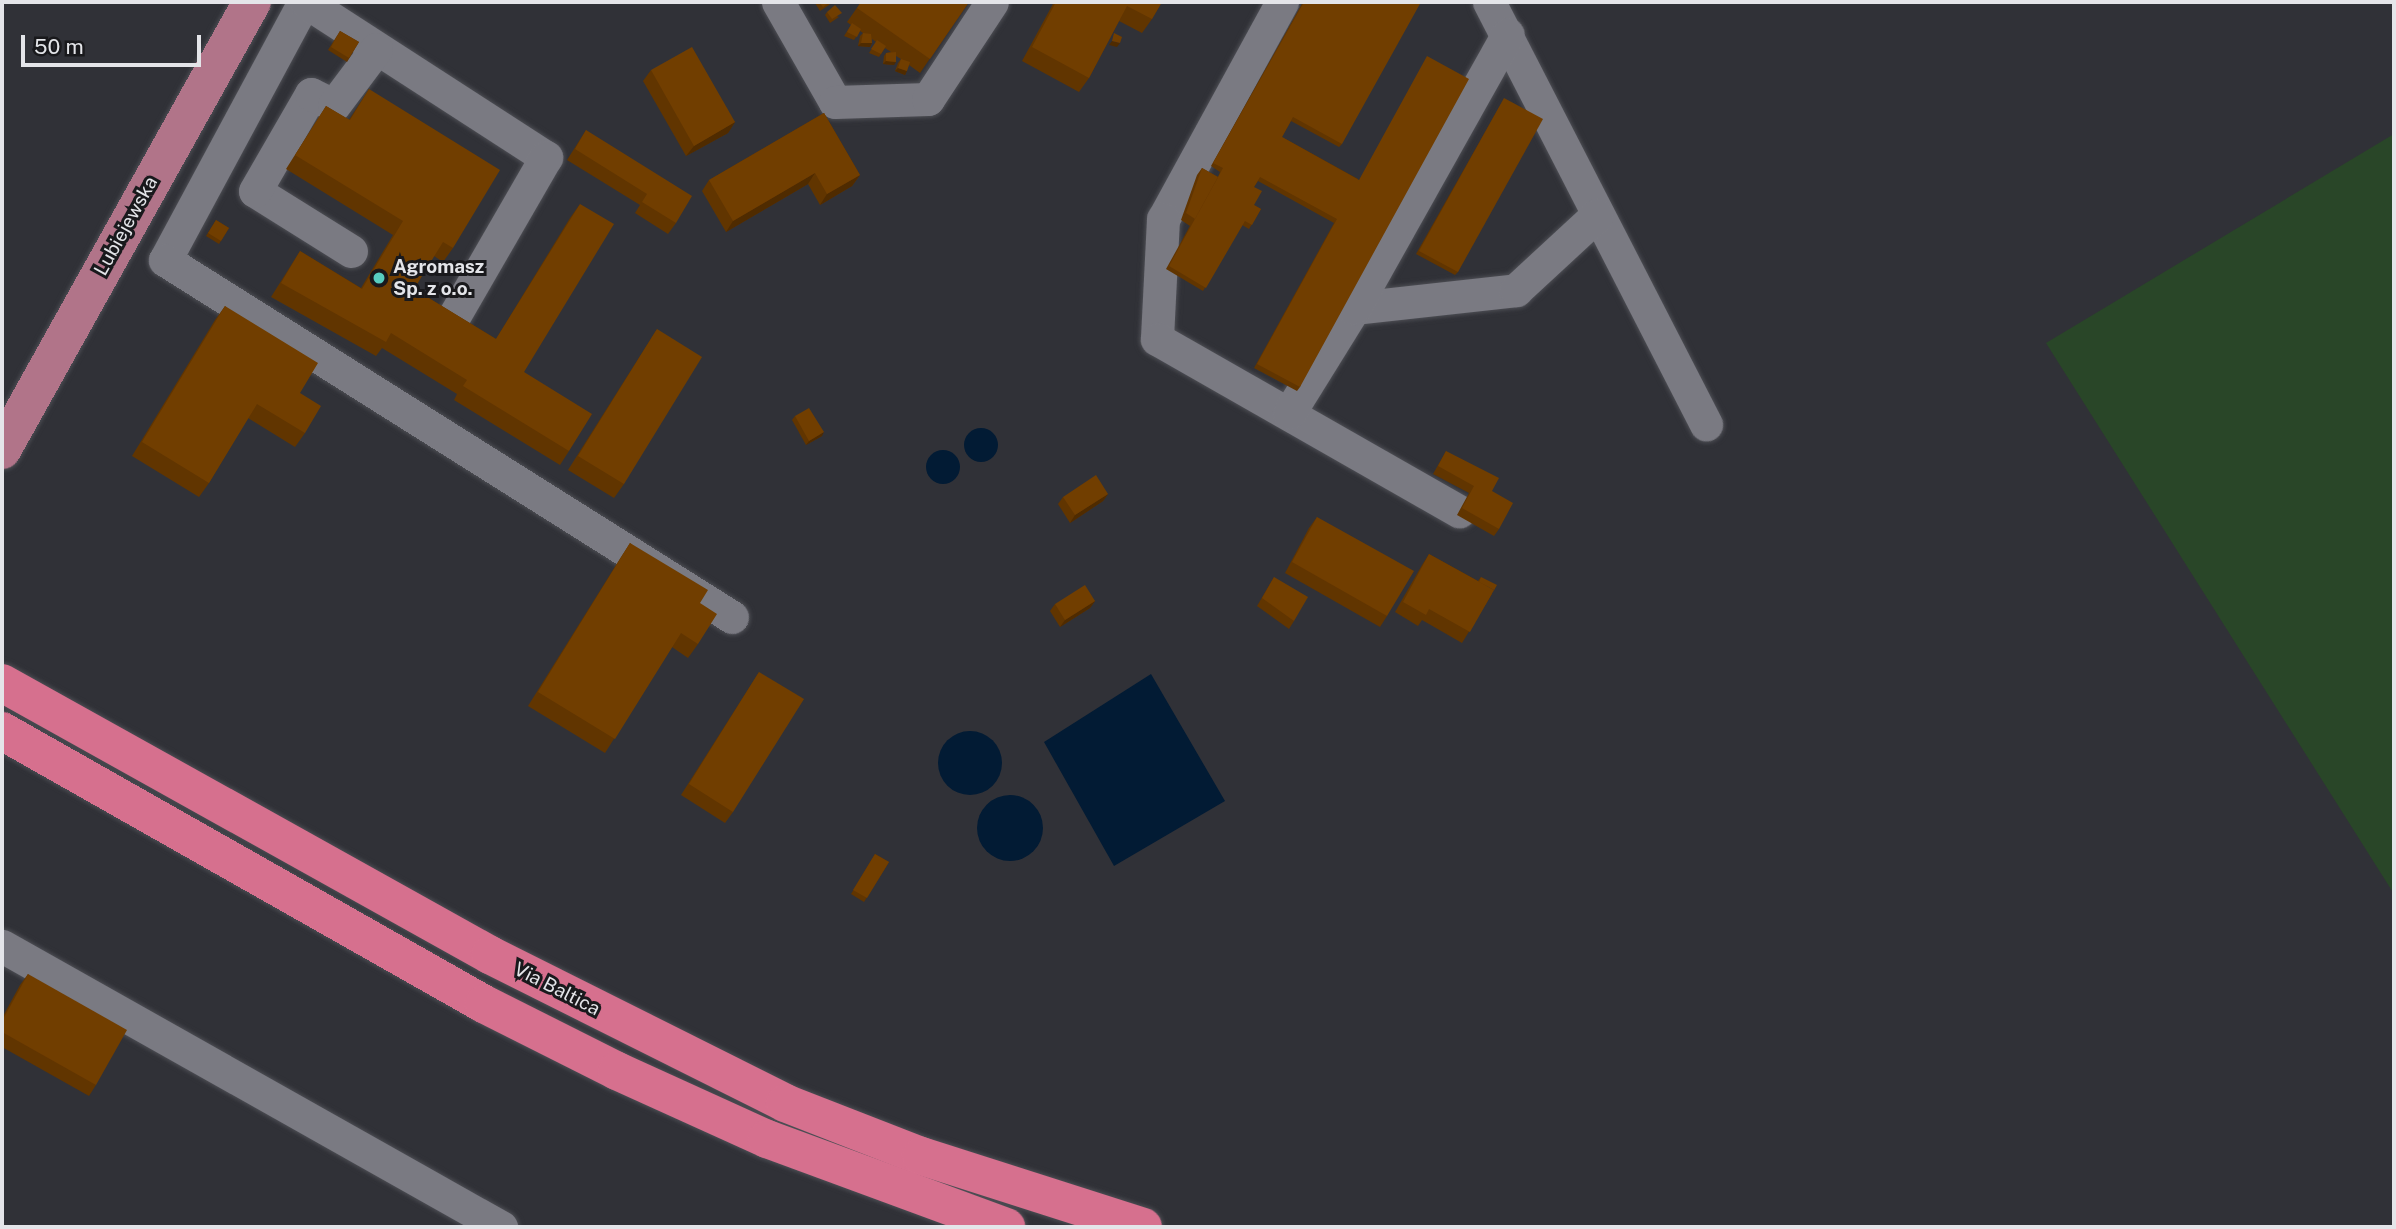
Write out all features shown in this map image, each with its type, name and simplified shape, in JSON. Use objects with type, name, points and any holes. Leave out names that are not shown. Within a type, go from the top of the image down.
[{"type":"highway","name":"Via Baltica","points":[[2,683],[455,937],[785,1103],[921,1156],[1143,1227]]},
{"type":"highway","points":[[2,731],[484,1004],[605,1065],[767,1139],[1006,1227]]},
{"type":"main road","name":"Lubiejewska","points":[[2,450],[252,2]]},
{"type":"street","points":[[452,320],[546,157],[305,2],[165,260],[732,617]]},
{"type":"street","points":[[778,2],[835,102],[928,99],[992,2]]},
{"type":"street","points":[[1489,2],[1508,34],[1597,215],[1706,425]]},
{"type":"street","points":[[1278,3],[1163,219],[1157,339],[1459,511]]},
{"type":"street","points":[[1289,413],[1354,308],[1508,34]]},
{"type":"street","points":[[351,251],[255,191],[312,94],[334,105],[376,49]]},
{"type":"street","points":[[1354,308],[1516,290],[1597,215]]},
{"type":"street","points":[[2,946],[501,1227]]},
{"type":"green space","points":[[2394,134],[2394,894],[2046,343]]},
{"type":"water","points":[[981,428],[993,433],[998,445],[993,457],[981,462],[969,457],[964,445],[969,433]]},
{"type":"water","points":[[943,450],[955,455],[960,467],[955,479],[943,484],[931,479],[926,467],[931,455]]},
{"type":"water","points":[[1151,674],[1225,801],[1114,866],[1044,742]]},
{"type":"water","points":[[964,731],[976,731],[993,740],[1000,751],[1000,775],[993,786],[976,795],[964,795],[952,790],[943,781],[938,769],[938,757],[943,745],[952,736]]},
{"type":"water","points":[[1004,795],[1016,795],[1028,800],[1038,810],[1043,828],[1041,841],[1028,856],[1016,861],[1004,861],[992,856],[982,846],[977,834],[977,822],[982,810],[992,800]]},
{"type":"building","points":[[861,2],[969,2],[930,59],[857,8]]},
{"type":"building","points":[[1056,2],[1162,2],[1152,19],[1127,6],[1089,78],[1032,47]]},
{"type":"building","points":[[1304,2],[1421,2],[1342,144],[1293,117],[1282,137],[1359,180],[1427,56],[1469,79],[1300,387],[1257,364],[1337,219],[1260,177],[1254,187],[1262,191],[1254,205],[1261,209],[1252,225],[1245,221],[1206,288],[1169,266],[1223,168],[1213,163]]},
{"type":"building","points":[[835,5],[842,13],[832,19],[827,12]]},
{"type":"building","points":[[852,23],[861,29],[857,37],[847,32]]},
{"type":"building","points":[[340,31],[359,42],[349,58],[331,47]]},
{"type":"building","points":[[863,33],[871,34],[872,43],[861,43]]},
{"type":"building","points":[[1114,33],[1122,37],[1120,43],[1112,41]]},
{"type":"building","points":[[877,40],[886,46],[881,54],[871,49]]},
{"type":"building","points":[[692,47],[735,122],[694,146],[651,70]]},
{"type":"building","points":[[896,52],[896,62],[886,61],[886,53]]},
{"type":"building","points":[[901,59],[910,62],[907,71],[898,68]]},
{"type":"building","points":[[369,89],[500,170],[453,248],[443,242],[414,289],[496,339],[580,204],[614,224],[524,372],[592,414],[569,451],[463,386],[467,380],[391,333],[386,342],[281,283],[300,251],[362,289],[403,221],[295,155],[326,106],[350,120]]},
{"type":"building","points":[[1504,98],[1543,119],[1458,272],[1419,251]]},
{"type":"building","points":[[824,113],[860,175],[827,194],[815,173],[733,221],[709,180]]},
{"type":"building","points":[[586,130],[692,196],[676,223],[642,202],[647,194],[575,149]]},
{"type":"building","points":[[1202,168],[1218,177],[1195,219],[1186,213]]},
{"type":"building","points":[[216,220],[229,228],[221,241],[208,233]]},
{"type":"building","points":[[225,306],[318,363],[300,393],[321,406],[305,433],[257,404],[209,483],[142,442]]},
{"type":"building","points":[[657,329],[702,357],[624,484],[578,456]]},
{"type":"building","points":[[809,408],[824,432],[809,441],[795,416]]},
{"type":"building","points":[[1446,451],[1499,478],[1492,491],[1513,503],[1499,529],[1462,508],[1474,486],[1438,466]]},
{"type":"building","points":[[1096,475],[1108,494],[1075,515],[1063,497]]},
{"type":"building","points":[[1317,517],[1414,571],[1387,616],[1292,562]]},
{"type":"building","points":[[630,543],[708,590],[700,603],[717,614],[698,644],[681,633],[615,739],[538,692]]},
{"type":"building","points":[[1429,554],[1494,590],[1470,632],[1429,609],[1426,615],[1403,602]]},
{"type":"building","points":[[1274,577],[1308,597],[1294,621],[1262,598]]},
{"type":"building","points":[[1481,577],[1497,585],[1492,594],[1494,590],[1479,582]]},
{"type":"building","points":[[1085,585],[1095,601],[1065,620],[1055,604]]},
{"type":"building","points":[[759,672],[804,699],[733,812],[689,784]]},
{"type":"building","points":[[875,854],[889,862],[867,898],[853,890]]},
{"type":"building","points":[[28,974],[127,1030],[96,1085],[2,1032],[2,1021]]},
{"type":"place","name":"Agromasz Sp. z o.o.","points":[[379,278]]}]
